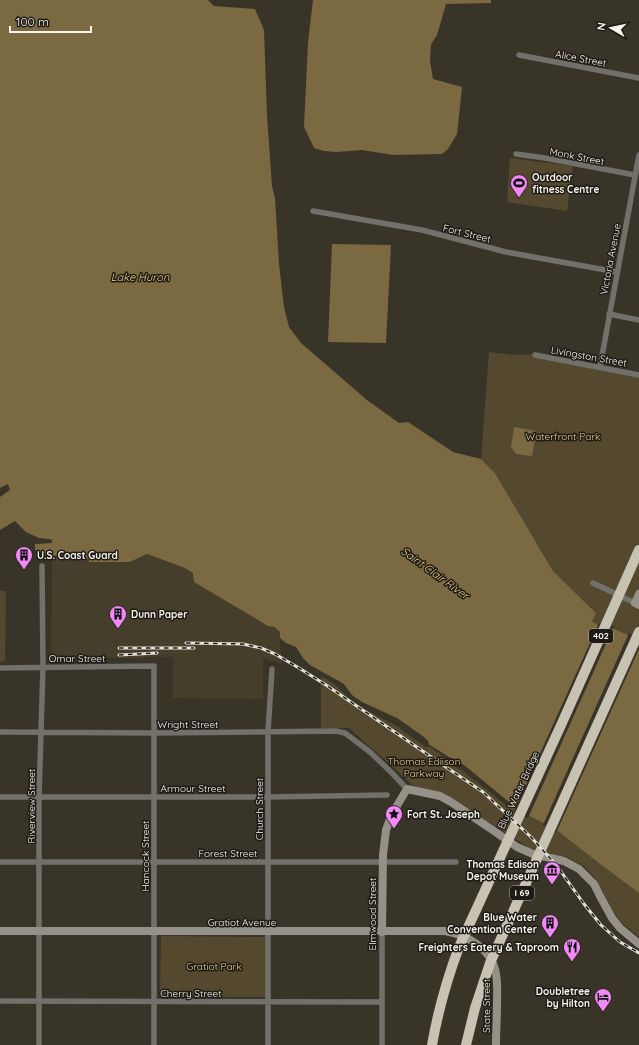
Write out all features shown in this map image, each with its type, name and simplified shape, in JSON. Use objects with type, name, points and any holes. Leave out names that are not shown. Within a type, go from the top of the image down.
[{"type":"highway","name":"Blue Water Bridge","points":[[432,1045],[441,1000],[459,947],[562,723],[639,550]]},
{"type":"highway","name":"I 69","points":[[466,1045],[474,1008],[490,963],[639,632]]},
{"type":"street","name":"Alice Street","points":[[519,55],[639,78]]},
{"type":"street","name":"Monk Street","points":[[516,154],[635,175]]},
{"type":"street","name":"Victoria Avenue","points":[[600,367],[639,155]]},
{"type":"street","name":"Fort Street","points":[[313,211],[418,230],[506,252],[617,272]]},
{"type":"street","points":[[609,314],[639,320]]},
{"type":"street","name":"Livingston Street","points":[[535,356],[639,375]]},
{"type":"street","name":"Riverview Street","points":[[39,1045],[39,798],[43,667],[42,566]]},
{"type":"street","points":[[592,583],[637,604],[639,594]]},
{"type":"street","name":"Omar Street","points":[[0,668],[154,666]]},
{"type":"street","name":"Hancock Street","points":[[154,666],[154,1045]]},
{"type":"street","name":"Church Street","points":[[268,1045],[268,732],[272,669]]},
{"type":"street","name":"Wright Street","points":[[0,732],[340,732],[345,733],[370,752],[407,789]]},
{"type":"street","points":[[407,789],[431,794],[452,802],[517,848],[550,859],[564,861],[579,869],[586,874],[594,884],[612,918],[620,928],[639,944]]},
{"type":"street","name":"Elmwood Street","points":[[382,1045],[383,855],[386,830],[392,814],[407,789]]},
{"type":"street","name":"Armour Street","points":[[0,797],[387,796]]},
{"type":"street","name":"Forest Street","points":[[0,862],[456,862]]},
{"type":"street","name":"Gratiot Avenue","points":[[0,931],[445,931],[461,935],[481,947]]},
{"type":"street","name":"State Street","points":[[481,947],[491,958],[496,974],[496,1045]]},
{"type":"street","name":"Cherry Street","points":[[0,1001],[382,1002]]},
{"type":"shaded area","points":[[62,552],[77,554],[89,558],[89,562],[130,562],[147,554],[185,568],[268,626],[274,627],[280,632],[282,664],[263,658],[263,699],[173,698],[173,657],[51,659],[52,555],[57,556]]},
{"type":"green space","points":[[510,158],[573,166],[567,211],[507,202]]},
{"type":"green space","name":"Waterfront Park","points":[[489,352],[514,355],[534,354],[639,372],[639,640],[610,634],[592,621],[591,608],[553,571],[495,473],[481,459]]},
{"type":"green space","points":[[0,591],[6,591],[5,661],[0,662]]},
{"type":"green space","name":"Thomas Ediison Parkway","points":[[321,675],[540,821],[559,832],[639,893],[639,937],[623,924],[614,912],[595,878],[585,867],[567,857],[531,849],[449,797],[412,785],[349,728],[321,728]]},
{"type":"green space","name":"Gratiot Park","points":[[161,936],[267,937],[267,997],[160,997]]},
{"type":"water","points":[[0,0],[208,0],[214,6],[255,9],[264,30],[267,115],[272,186],[275,198],[279,264],[284,307],[289,327],[301,343],[367,400],[399,423],[408,422],[453,452],[481,459],[495,473],[553,571],[596,613],[592,621],[610,633],[612,628],[639,640],[639,893],[559,832],[510,807],[508,803],[449,758],[404,729],[362,705],[340,686],[321,675],[280,643],[280,632],[274,627],[268,626],[194,582],[193,573],[185,568],[147,554],[130,562],[89,562],[89,559],[79,558],[77,554],[62,552],[57,556],[45,554],[35,550],[35,542],[12,523],[0,530],[0,497],[10,490],[8,484],[0,488]]},
{"type":"water","points":[[313,0],[491,0],[491,3],[446,4],[437,35],[431,44],[430,61],[433,79],[462,87],[457,134],[448,149],[442,154],[393,155],[362,150],[336,152],[314,148],[304,127],[308,42]]},
{"type":"water","points":[[332,244],[391,245],[386,343],[328,342]]},
{"type":"water","points":[[514,427],[536,431],[532,456],[516,454],[511,447]]},
{"type":"pier","points":[[15,521],[26,532],[39,538],[52,540],[52,543],[36,544],[27,540],[16,532],[11,526],[9,527],[8,525]]},
{"type":"pier","points":[[599,623],[609,630],[611,626],[614,626],[528,818],[514,811]]},
{"type":"pier","points":[[629,633],[639,638],[639,649],[556,833],[543,825]]},
{"type":"pier","points":[[280,638],[286,643],[296,647],[303,658],[310,665],[344,684],[352,695],[362,702],[397,718],[424,737],[429,742],[428,744],[464,765],[509,802],[510,807],[508,807],[463,771],[446,762],[446,758],[429,746],[426,747],[399,727],[359,706],[328,680],[309,671],[307,668],[300,665],[297,660],[283,653],[280,648]]},
{"type":"railway","points":[[186,643],[243,644],[261,648],[275,654],[326,685],[483,792],[531,837],[557,866],[601,925],[620,942],[639,953]]},
{"type":"railway","points":[[119,648],[194,648]]},
{"type":"railway","points":[[119,655],[157,653]]},
{"type":"place","name":"Outdoor fitness Centre","points":[[519,198]]},
{"type":"place","name":"U.S. Coast Guard","points":[[24,570]]},
{"type":"place","name":"Dunn Paper","points":[[118,629]]},
{"type":"place","name":"Fort St. Joseph","points":[[394,829]]},
{"type":"place","name":"Thomas Edison Depot Museum","points":[[552,885]]},
{"type":"place","name":"Blue Water Convention Center","points":[[550,938]]},
{"type":"place","name":"Freighters Eatery & Taproom","points":[[572,962]]},
{"type":"place","name":"Doubletree by Hilton","points":[[603,1012]]},
{"type":"water label","name":"Lake Huron","points":[[140,277]]},
{"type":"water label","name":"Saint Clair River","points":[[435,573]]}]
